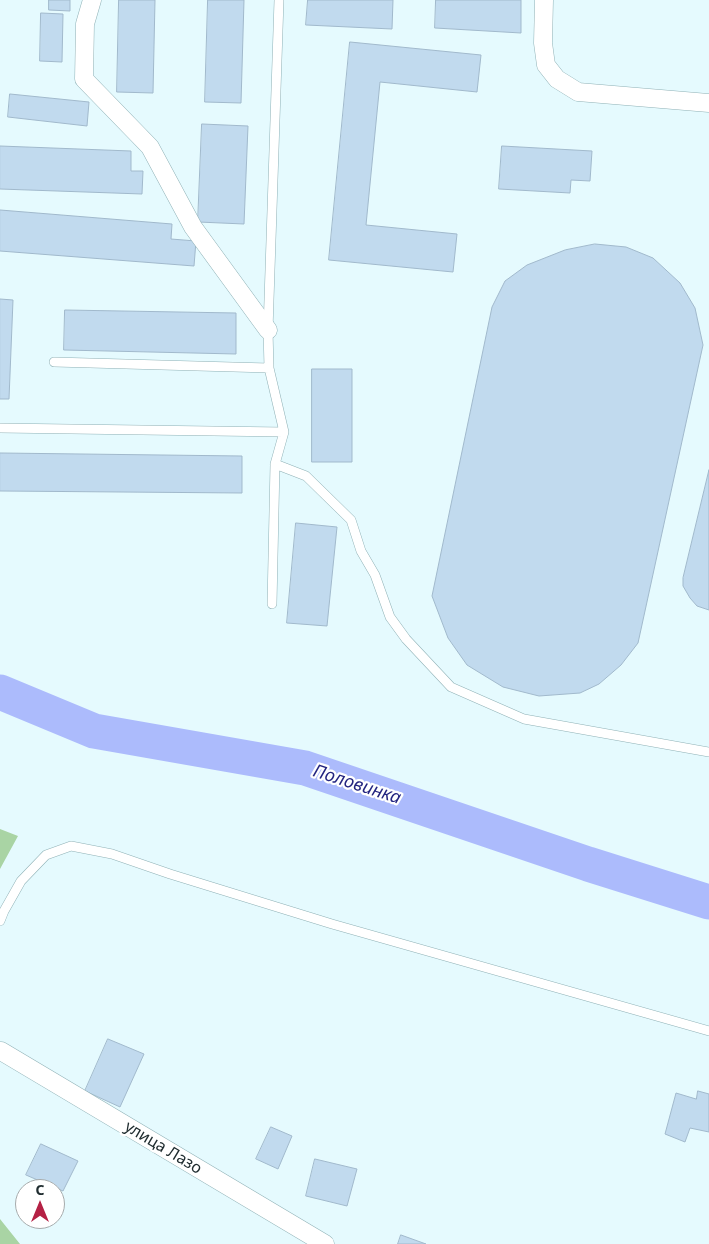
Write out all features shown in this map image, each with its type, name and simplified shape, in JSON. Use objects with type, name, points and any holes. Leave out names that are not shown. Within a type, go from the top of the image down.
[{"type":"street","points":[[92,0],[85,24],[84,79],[150,148],[193,227],[268,330]]},
{"type":"street","points":[[544,0],[543,43],[546,65],[557,78],[578,92],[709,103]]},
{"type":"street","name":"улица Лазо","points":[[1,1050],[325,1244]]},
{"type":"lane","points":[[272,604],[276,464],[284,432],[269,368],[268,330],[279,0]]},
{"type":"lane","points":[[54,362],[269,368]]},
{"type":"lane","points":[[0,428],[284,432]]},
{"type":"lane","points":[[276,464],[306,476],[351,520],[361,551],[376,575],[390,617],[406,639],[451,686],[524,719],[709,752]]},
{"type":"lane","points":[[0,921],[21,881],[46,855],[71,846],[112,854],[332,924],[709,1031]]},
{"type":"green space","points":[[0,829],[18,836],[0,869]]},
{"type":"green space","points":[[0,1219],[20,1244],[0,1244]]},
{"type":"building","points":[[49,0],[70,0],[70,11],[49,10]]},
{"type":"building","points":[[119,0],[155,0],[153,93],[117,92]]},
{"type":"building","points":[[208,0],[244,0],[241,103],[205,102]]},
{"type":"building","points":[[308,0],[393,0],[392,29],[306,25]]},
{"type":"building","points":[[436,0],[521,0],[521,33],[435,28]]},
{"type":"building","points":[[41,13],[63,14],[62,62],[40,61]]},
{"type":"building","points":[[350,42],[481,55],[477,92],[380,82],[366,225],[457,234],[453,272],[329,260]]},
{"type":"building","points":[[10,94],[89,102],[87,126],[8,117]]},
{"type":"building","points":[[202,124],[248,126],[244,224],[198,222]]},
{"type":"building","points":[[0,146],[131,151],[131,171],[143,171],[142,194],[0,189]]},
{"type":"building","points":[[502,146],[592,151],[590,181],[571,180],[570,193],[499,189]]},
{"type":"building","points":[[0,210],[172,224],[171,239],[196,241],[194,266],[0,251]]},
{"type":"building","points":[[595,244],[626,247],[653,258],[680,283],[695,308],[703,345],[638,643],[621,665],[599,684],[580,693],[539,696],[503,687],[467,665],[448,638],[432,596],[492,307],[505,281],[527,265],[565,250]]},
{"type":"building","points":[[0,299],[13,300],[9,399],[0,399]]},
{"type":"building","points":[[65,310],[236,313],[236,354],[64,350]]},
{"type":"building","points":[[312,369],[352,369],[352,462],[312,462]]},
{"type":"building","points":[[0,453],[242,456],[242,493],[0,491]]},
{"type":"building","points":[[709,470],[709,610],[697,606],[690,598],[683,586],[683,578]]},
{"type":"building","points":[[296,523],[337,527],[327,626],[287,623]]},
{"type":"building","points":[[108,1039],[144,1054],[120,1107],[85,1091]]},
{"type":"building","points":[[698,1091],[709,1094],[709,1132],[690,1128],[685,1142],[665,1134],[676,1093],[696,1099]]},
{"type":"building","points":[[271,1127],[292,1136],[278,1169],[256,1159]]},
{"type":"building","points":[[41,1144],[78,1161],[65,1187],[65,1179],[35,1179],[26,1175]]},
{"type":"building","points":[[315,1159],[357,1169],[347,1206],[306,1196]]},
{"type":"building","points":[[401,1235],[426,1244],[398,1244]]},
{"type":"waterway","name":"Половинка","points":[[0,692],[94,731],[305,768],[588,864],[709,902]]}]
